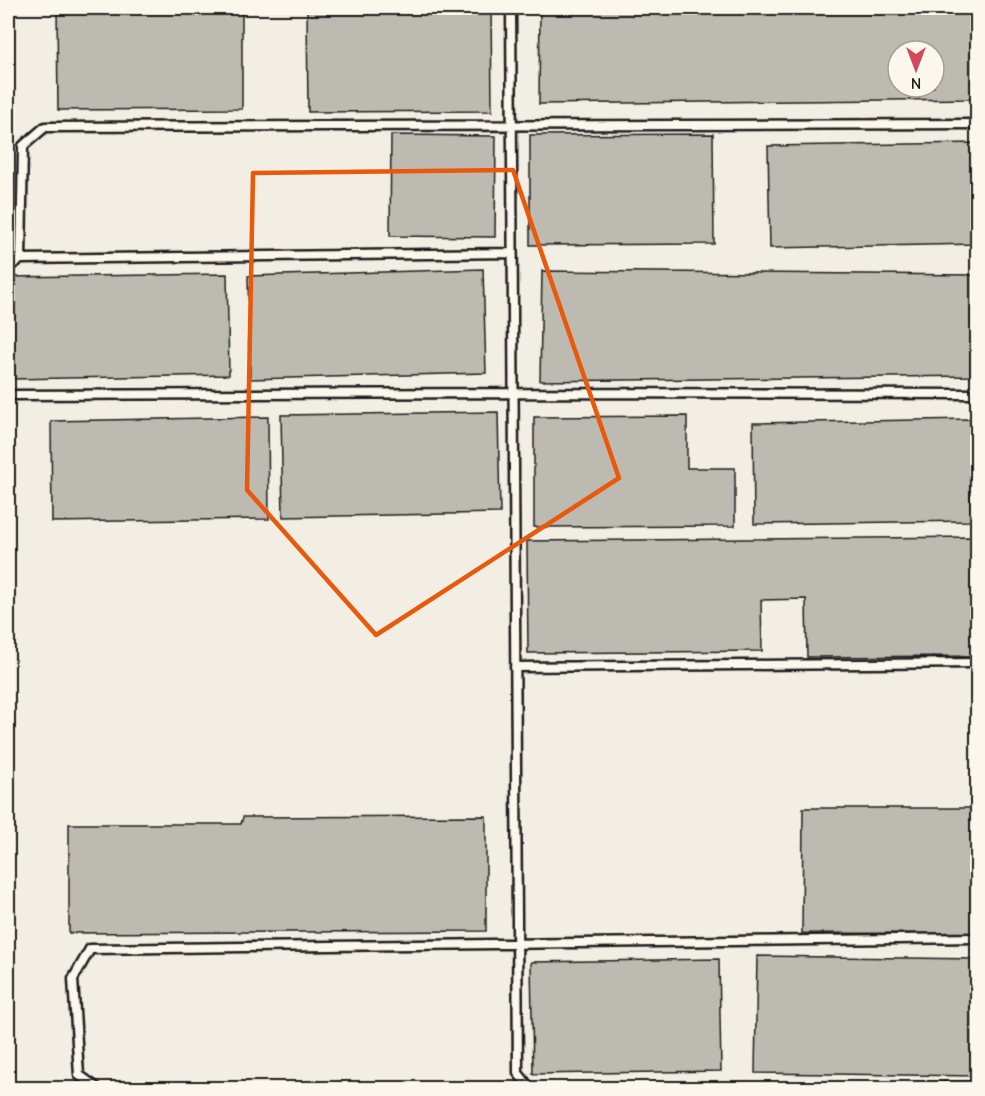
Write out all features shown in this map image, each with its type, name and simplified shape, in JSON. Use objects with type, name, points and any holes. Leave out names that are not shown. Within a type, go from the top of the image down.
[{"type":"lane","points":[[511,8],[518,1073],[530,1089]]},
{"type":"lane","points":[[21,259],[23,146],[45,127],[978,124]]},
{"type":"lane","points":[[8,267],[21,259],[512,253]]},
{"type":"lane","points":[[8,392],[11,395],[978,394]]},
{"type":"lane","points":[[515,667],[978,663]]},
{"type":"lane","points":[[97,1089],[79,1075],[73,979],[90,949],[978,938]]},
{"type":"lane","points":[[916,1089],[978,1087]]},
{"type":"highlighted area","points":[[513,170],[619,478],[376,635],[247,490],[253,173]]},
{"type":"building","points":[[57,8],[242,8],[242,109],[58,110]]},
{"type":"building","points":[[307,8],[491,8],[492,111],[308,112]]},
{"type":"building","points":[[540,8],[973,8],[975,99],[539,104]]},
{"type":"building","points":[[713,134],[714,244],[530,245],[530,135]]},
{"type":"building","points":[[391,135],[496,136],[495,237],[390,236]]},
{"type":"building","points":[[978,143],[978,244],[770,248],[768,146]]},
{"type":"building","points":[[483,269],[486,373],[250,379],[248,276]]},
{"type":"building","points":[[542,271],[975,275],[976,376],[540,381]]},
{"type":"building","points":[[227,274],[229,375],[12,379],[10,277]]},
{"type":"building","points":[[498,412],[500,513],[283,517],[281,415]]},
{"type":"building","points":[[687,416],[687,468],[735,468],[735,526],[534,527],[534,417]]},
{"type":"building","points":[[268,417],[269,519],[52,522],[51,421]]},
{"type":"building","points":[[970,419],[971,521],[754,524],[753,423]]},
{"type":"building","points":[[978,537],[978,656],[807,657],[806,599],[761,600],[762,651],[528,653],[527,541]]},
{"type":"building","points":[[803,808],[978,808],[978,934],[802,933]]},
{"type":"building","points":[[486,816],[486,931],[69,933],[69,824],[241,824],[243,817]]},
{"type":"building","points":[[757,956],[978,959],[978,1076],[755,1073]]},
{"type":"building","points":[[719,959],[721,1071],[533,1074],[531,962]]}]
